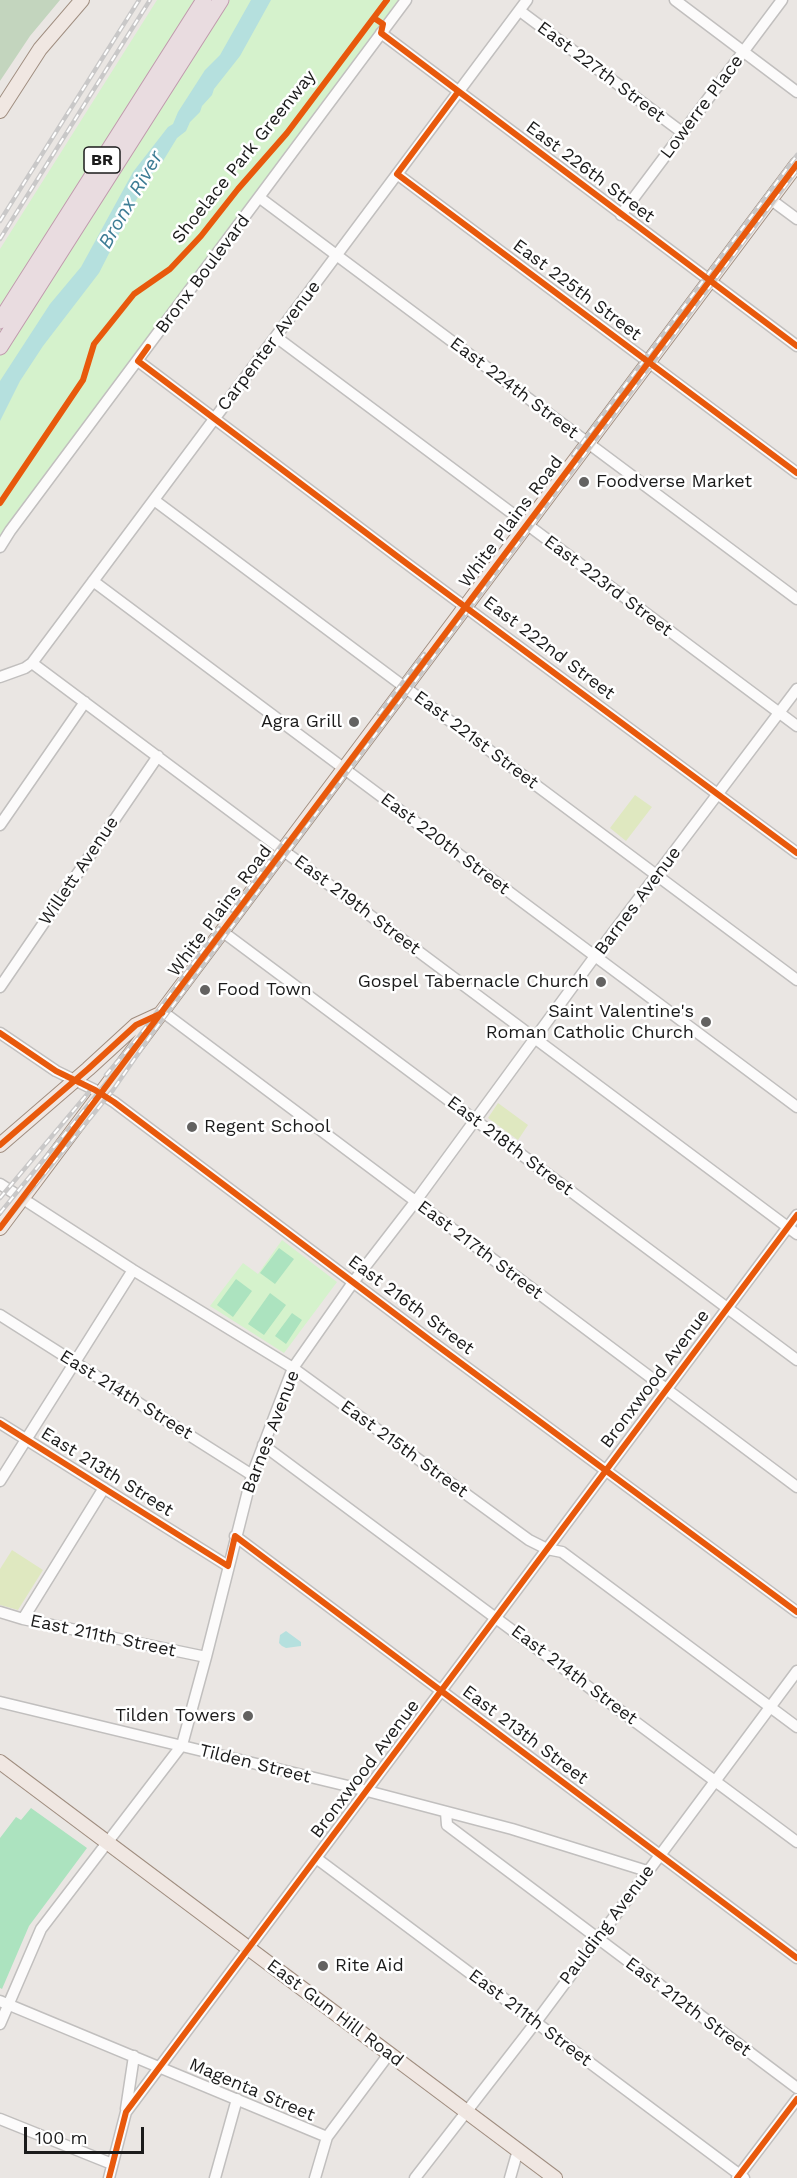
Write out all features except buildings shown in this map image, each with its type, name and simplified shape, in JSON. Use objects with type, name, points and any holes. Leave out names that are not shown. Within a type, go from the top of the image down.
[{"type":"highway","name":"BR","points":[[0,321],[204,0]]},
{"type":"highway","name":"BR","points":[[0,347],[221,0]]},
{"type":"main road","points":[[0,111],[40,49],[82,0]]},
{"type":"main road","name":"White Plains Road","points":[[0,1228],[797,164]]},
{"type":"main road","name":"White Plains Road","points":[[0,1145],[136,1024],[163,1012]]},
{"type":"main road","name":"White Plains Road","points":[[88,1069],[146,1035]]},
{"type":"main road","name":"East Gun Hill Road","points":[[0,1762],[555,2178]]},
{"type":"street","name":"Bronx Boulevard","points":[[0,547],[406,0]]},
{"type":"street","name":"Carpenter Avenue","points":[[0,677],[32,663],[527,0]]},
{"type":"street","points":[[675,0],[797,92]]},
{"type":"street","name":"Lowerre Place","points":[[621,215],[782,0]]},
{"type":"street","name":"East 227th Street","points":[[520,11],[683,133]]},
{"type":"street","name":"East 226th Street","points":[[381,33],[797,346]]},
{"type":"street","name":"East 225th Street","points":[[398,174],[797,473]]},
{"type":"street","name":"East 224th Street","points":[[260,198],[797,599]]},
{"type":"street","points":[[770,199],[797,219]]},
{"type":"street","name":"East 223rd Street","points":[[276,337],[797,726]]},
{"type":"street","name":"East 222nd Street","points":[[138,361],[797,853]]},
{"type":"street","name":"East 221st Street","points":[[154,500],[797,980]]},
{"type":"street","name":"East 220th Street","points":[[93,581],[797,1107]]},
{"type":"street","name":"East 219th Street","points":[[32,663],[792,1230]]},
{"type":"street","name":"Barnes Avenue","points":[[0,2024],[4,2002],[41,1929],[182,1745],[252,1475],[293,1368],[354,1281],[797,689]]},
{"type":"street","points":[[0,825],[85,702]]},
{"type":"street","name":"Willett Avenue","points":[[0,987],[158,756]]},
{"type":"street","name":"East 218th Street","points":[[223,932],[797,1360]]},
{"type":"street","name":"East 217th Street","points":[[163,1012],[797,1487]]},
{"type":"street","name":"East 216th Street","points":[[0,1033],[56,1071],[102,1094],[797,1612]]},
{"type":"street","name":"East 215th Street","points":[[0,1184],[133,1270],[293,1368],[529,1540],[547,1549],[562,1552],[797,1727]]},
{"type":"street","name":"Bronxwood Avenue","points":[[126,2112],[727,1308],[792,1230],[797,1215]]},
{"type":"street","points":[[0,1481],[133,1270]]},
{"type":"street","name":"East 214th Street","points":[[0,1315],[252,1475]]},
{"type":"street","name":"East 213th Street","points":[[0,1423],[228,1566]]},
{"type":"street","name":"East 214th Street","points":[[263,1445],[797,1842]]},
{"type":"street","points":[[23,1619],[104,1488]]},
{"type":"street","name":"East 213th Street","points":[[235,1536],[797,1958]]},
{"type":"street","name":"East 211th Street","points":[[0,1612],[23,1619],[206,1657]]},
{"type":"street","name":"Paulding Avenue","points":[[415,2178],[536,2022],[797,1671]]},
{"type":"street","name":"Tilden Street","points":[[0,1701],[512,1829],[647,1871]]},
{"type":"street","name":"East 212th Street","points":[[446,1812],[447,1825],[597,1940],[797,2088]]},
{"type":"street","name":"East 211th Street","points":[[316,1858],[740,2177]]},
{"type":"street","name":"Magenta Street","points":[[4,2002],[327,2137]]},
{"type":"street","points":[[315,2178],[327,2137],[388,2054]]},
{"type":"street","name":"Bronxwood Avenue","points":[[109,2178],[126,2112],[134,2056]]},
{"type":"street","points":[[215,2178],[237,2099]]},
{"type":"street","points":[[740,2177],[797,2099]]},
{"type":"street","points":[[0,2119],[112,2164]]},
{"type":"street","points":[[510,2178],[518,2150]]},
{"type":"green space","points":[[0,0],[60,0],[30,36],[0,81]]},
{"type":"green space","points":[[157,0],[402,0],[0,539],[0,249]]},
{"type":"green space","points":[[635,795],[652,807],[626,841],[610,828]]},
{"type":"green space","points":[[498,1103],[528,1125],[518,1140],[488,1118]]},
{"type":"green space","points":[[282,1240],[337,1282],[284,1353],[210,1306],[243,1263],[258,1274]]},
{"type":"green space","points":[[279,1248],[294,1259],[275,1284],[260,1273]]},
{"type":"green space","points":[[236,1279],[252,1291],[233,1317],[217,1305]]},
{"type":"green space","points":[[270,1293],[286,1305],[264,1335],[248,1324]]},
{"type":"green space","points":[[292,1313],[302,1320],[286,1344],[275,1336]]},
{"type":"green space","points":[[12,1550],[43,1570],[18,1610],[0,1605],[0,1569]]},
{"type":"green space","points":[[31,1808],[87,1848],[29,1926],[2,1989],[0,1988],[0,1838],[16,1817],[21,1820]]},
{"type":"water","name":"Bronx River","points":[[251,0],[271,0],[240,56],[214,89],[200,112],[190,122],[186,131],[177,138],[163,161],[146,181],[99,273],[43,346],[20,381],[0,421],[0,381],[50,304],[81,267],[133,172],[168,127],[173,124],[178,112],[205,70],[220,55]]},
{"type":"water","points":[[286,1631],[301,1642],[301,1646],[286,1648],[279,1643],[280,1635]]},
{"type":"railway","points":[[0,221],[139,0]]},
{"type":"railway","points":[[0,239],[150,0]]},
{"type":"railway","points":[[573,455],[797,155]]},
{"type":"railway","points":[[0,1228],[113,1090],[151,1035],[797,170]]},
{"type":"railway","points":[[379,714],[424,654]]},
{"type":"railway","points":[[232,911],[286,839]]},
{"type":"railway","points":[[106,1075],[137,1039],[219,928]]},
{"type":"railway","points":[[0,1213],[116,1071]]},
{"type":"railway","points":[[0,1198],[89,1092]]},
{"type":"cycle path","name":"Shoelace Park Greenway","points":[[0,503],[83,380],[94,344],[134,294],[170,269],[201,236],[287,133],[387,0]]},
{"type":"cycle path","points":[[374,18],[383,24],[381,33],[797,346]]},
{"type":"cycle path","points":[[458,92],[397,174],[797,473]]},
{"type":"cycle path","points":[[0,1228],[797,164]]},
{"type":"cycle path","points":[[148,347],[138,361],[797,853]]},
{"type":"cycle path","points":[[0,1145],[136,1025],[162,1013]]},
{"type":"cycle path","points":[[0,1033],[56,1071],[114,1102],[435,1344],[797,1612]]},
{"type":"cycle path","points":[[109,2178],[126,2112],[797,1215]]},
{"type":"cycle path","points":[[0,1423],[228,1566],[235,1536],[797,1958]]},
{"type":"cycle path","points":[[737,2178],[797,2099]]},
{"type":"place","name":"Foodverse Market","points":[[584,482]]},
{"type":"place","name":"Agra Grill","points":[[354,722]]},
{"type":"place","name":"Gospel Tabernacle Church","points":[[601,982]]},
{"type":"place","name":"Food Town","points":[[205,990]]},
{"type":"place","name":"Saint Valentine's Roman Catholic Church","points":[[706,1022]]},
{"type":"place","name":"Regent School","points":[[192,1127]]},
{"type":"place","name":"Tilden Towers","points":[[248,1716]]},
{"type":"place","name":"Rite Aid","points":[[323,1966]]}]
